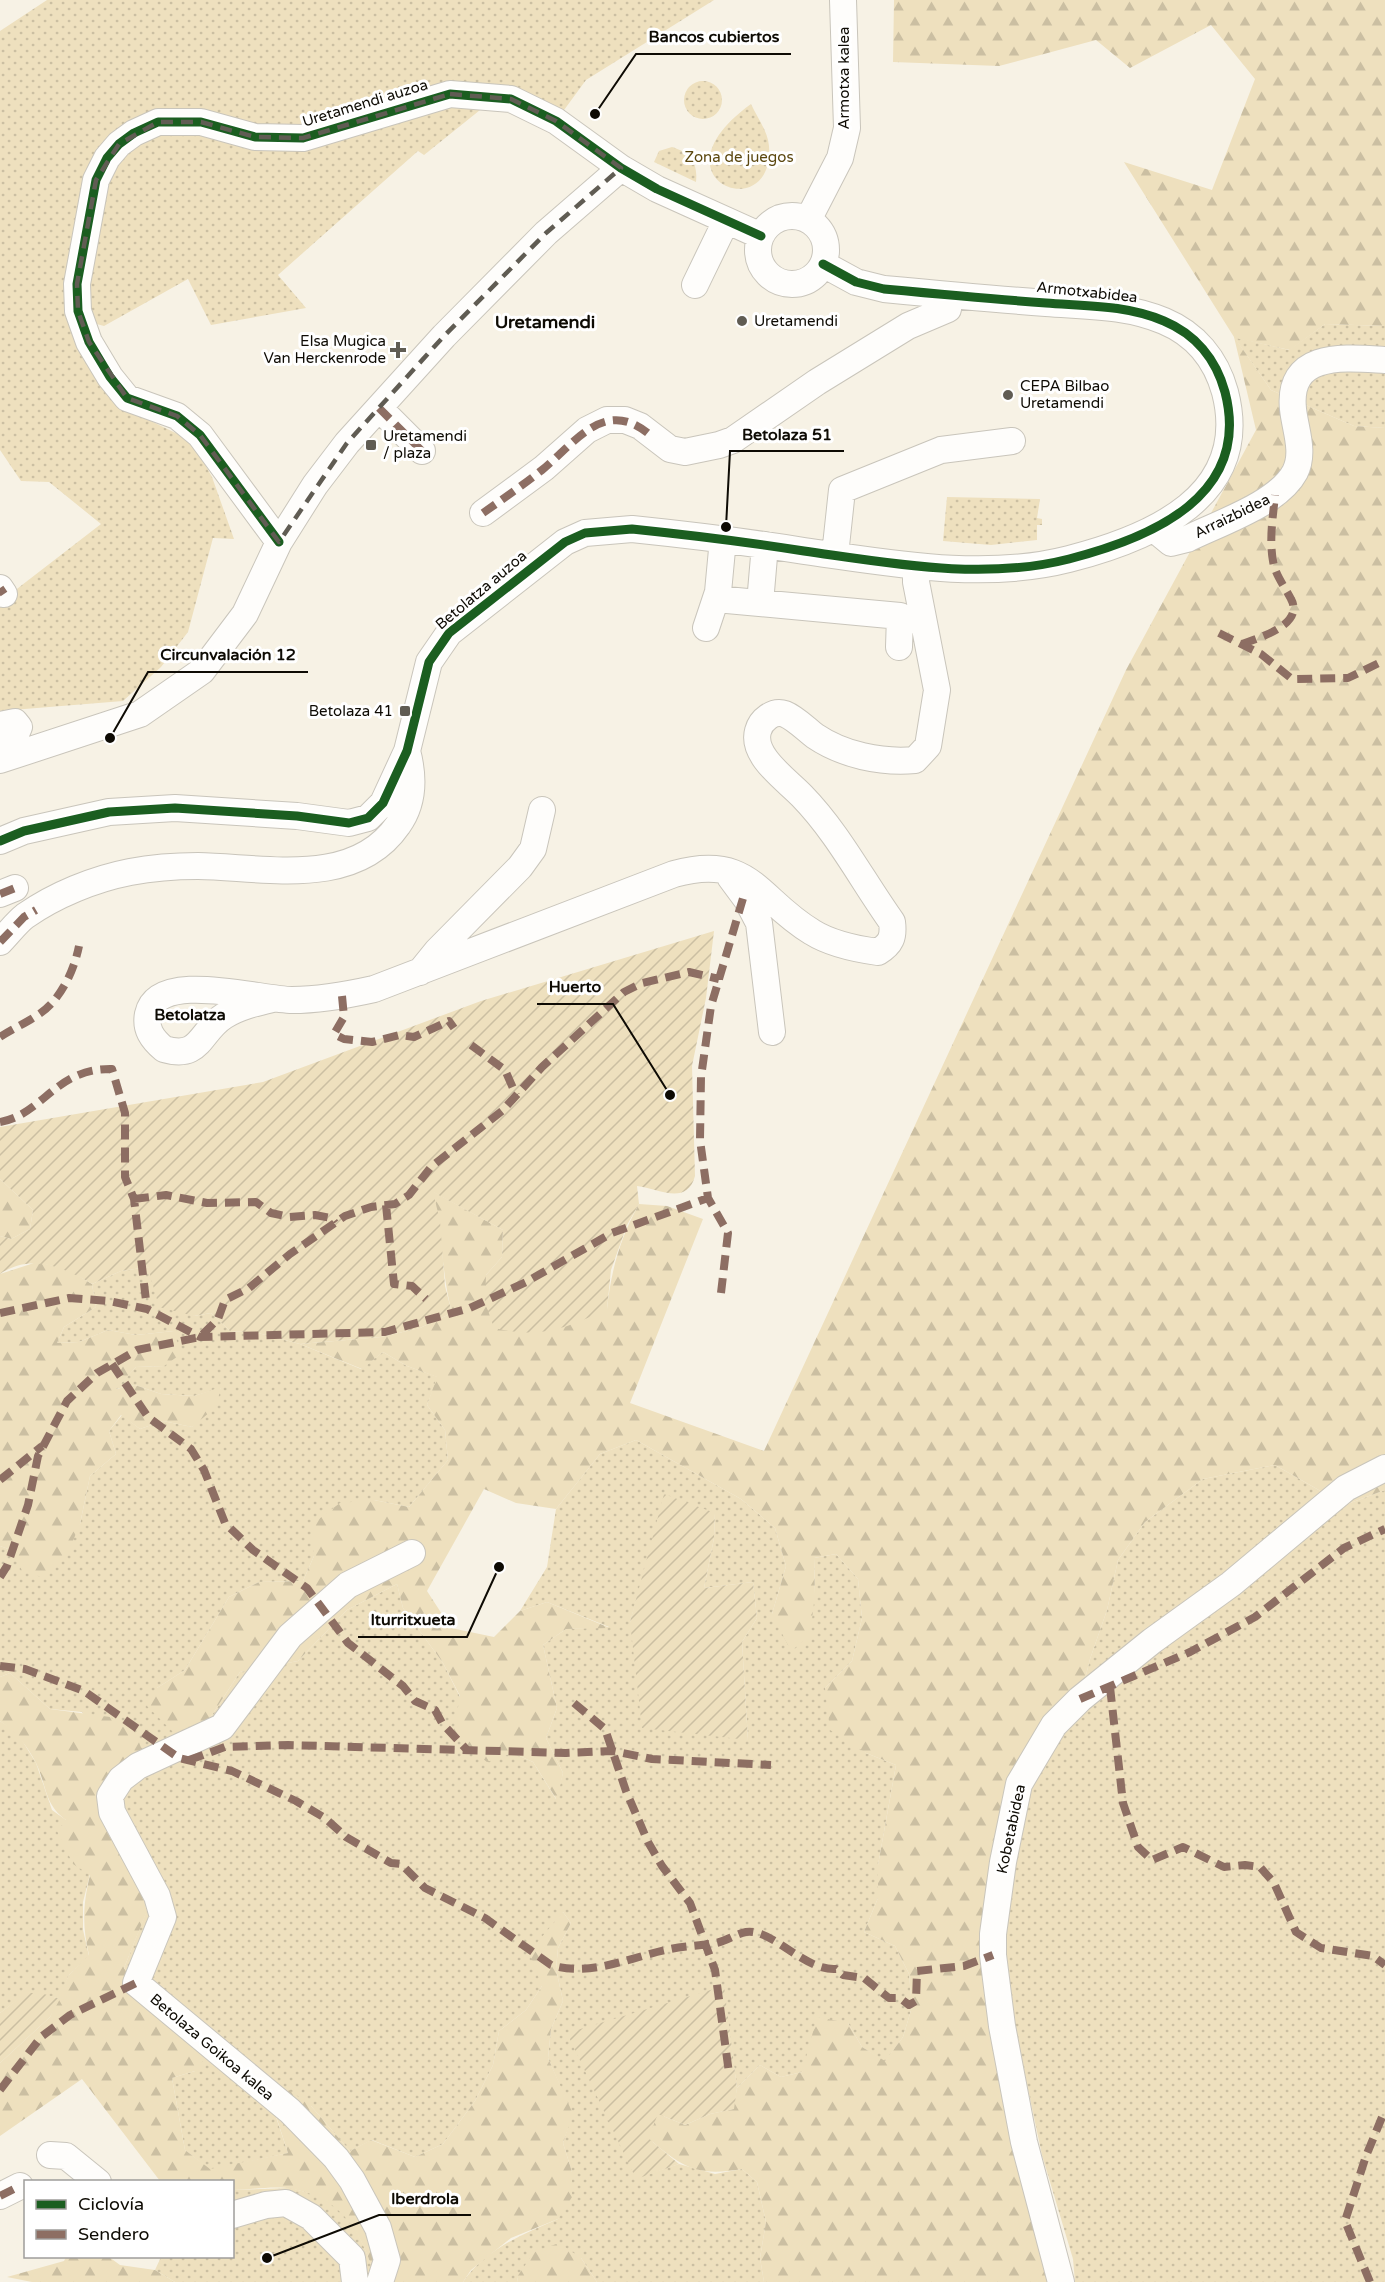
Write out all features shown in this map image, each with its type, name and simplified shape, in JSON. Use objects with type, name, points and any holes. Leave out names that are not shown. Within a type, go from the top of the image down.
[{"type":"street","name":"Armotxa kalea","points":[[808,220],[840,158],[847,128],[843,0]]},
{"type":"street","name":"Uretamendi auzoa","points":[[279,542],[200,435],[177,416],[127,398],[110,377],[89,342],[78,311],[77,284],[80,259],[96,180],[107,158],[119,144],[158,122],[201,122],[255,137],[303,138],[450,94],[511,99],[556,121],[621,168],[657,189],[761,236]]},
{"type":"street","points":[[0,760],[140,714],[202,672],[245,614],[279,542],[315,485],[347,443],[444,336],[546,233],[621,168]]},
{"type":"street","points":[[798,217],[808,220],[818,227],[824,237],[826,248],[824,264],[812,278],[801,283],[779,281],[762,266],[759,255],[761,236],[778,219],[798,217]]},
{"type":"street","points":[[695,285],[726,221]]},
{"type":"street","name":"Armotxabidea","points":[[824,264],[856,282],[884,289],[1135,310],[1186,332],[1202,347],[1222,383],[1229,408],[1230,433],[1227,450],[1216,477],[1200,497],[1154,529],[1068,559],[1018,568],[916,566]]},
{"type":"street","points":[[483,513],[544,468],[587,430],[607,420],[625,420],[640,426],[670,449],[685,452],[733,440],[781,406],[908,326],[948,309],[950,295]]},
{"type":"street","name":"Arraizbidea","points":[[1154,529],[1171,543],[1187,539],[1281,492],[1296,470],[1300,443],[1292,408],[1293,388],[1304,372],[1318,361],[1341,357],[1385,360]]},
{"type":"street","points":[[379,408],[422,451]]},
{"type":"street","points":[[835,555],[842,490],[941,450],[1012,441]]},
{"type":"street","name":"Betolatza auzoa","points":[[0,841],[24,831],[109,812],[175,808],[297,816],[349,823],[368,818],[383,803],[407,751],[429,662],[449,633],[558,548],[585,533],[632,529],[723,539],[916,566]]},
{"type":"street","points":[[706,628],[716,599],[723,539]]},
{"type":"street","points":[[760,603],[765,545]]},
{"type":"street","points":[[272,999],[342,996],[418,975],[674,874],[698,867],[724,869],[746,876],[813,933],[858,949],[878,952],[888,946],[894,934],[892,922],[827,822],[761,753],[756,738],[760,724],[772,714],[785,714],[817,737],[844,751],[892,762],[915,760],[928,746],[937,690],[916,582],[916,566]]},
{"type":"street","points":[[716,599],[900,616],[898,647]]},
{"type":"street","points":[[0,724],[15,722],[19,727],[16,734],[0,743]]},
{"type":"street","name":"Betolatza auzoa","points":[[0,942],[24,917],[70,891],[131,872],[197,866],[304,870],[341,864],[363,856],[380,847],[392,834],[408,808],[412,770],[407,751]]},
{"type":"street","points":[[418,975],[437,951],[520,867],[533,849],[542,810]]},
{"type":"street","points":[[724,869],[747,900],[759,923],[772,1032]]},
{"type":"street","name":"Kobetabidea","points":[[1061,2282],[1024,2142],[1002,2026],[993,1954],[993,1934],[1003,1862],[1019,1784],[1054,1725],[1080,1699],[1152,1641],[1231,1584],[1346,1488],[1385,1468]]},
{"type":"street","name":"Betolaza Goikoa kalea","points":[[380,2282],[387,2260],[378,2228],[352,2180],[336,2158],[290,2111],[136,1983],[163,1917],[157,1896],[112,1812],[110,1796],[121,1779],[138,1766],[222,1727],[290,1636],[348,1585],[412,1553]]},
{"type":"street","points":[[50,2155],[66,2156],[97,2180]]},
{"type":"street","points":[[234,2215],[266,2205],[286,2203],[303,2212],[311,2217],[352,2258],[355,2282]]},
{"type":"highlighted area","points":[[450,94],[511,99],[556,121],[621,168],[546,233],[444,336],[347,443],[279,542],[200,435],[177,416],[127,398],[89,342],[78,311],[77,284],[96,180],[119,144],[158,122],[201,122],[255,137],[303,138]]},
{"type":"green space","points":[[47,0],[714,0],[586,80],[556,121],[495,98],[424,155],[418,151],[278,275],[306,308],[211,325],[188,279],[104,326],[67,316],[120,406],[192,441],[212,477],[234,539],[213,538],[188,632],[161,667],[123,701],[0,711],[0,602],[101,524],[49,482],[21,481],[0,450],[0,31]]},
{"type":"green space","points":[[894,0],[1385,0],[1385,326],[1325,324],[1290,350],[1235,338],[1271,390],[1354,426],[1385,428],[1385,1490],[1345,1505],[1275,1465],[1203,1479],[1145,1522],[1118,1560],[1107,1610],[1090,1659],[1080,1699],[1054,1725],[992,1872],[1049,2282],[764,2282],[760,2258],[766,2222],[757,2182],[742,2169],[713,2172],[690,2167],[681,2163],[648,2138],[658,2114],[685,2125],[710,2114],[733,2109],[737,2088],[760,2065],[781,2077],[802,2072],[817,2017],[848,2023],[862,2047],[885,2061],[903,2037],[912,2007],[909,1974],[895,1946],[864,1932],[878,1898],[878,1865],[896,1765],[866,1753],[830,1730],[825,1688],[852,1661],[862,1618],[858,1579],[836,1554],[814,1558],[815,1594],[810,1636],[791,1651],[772,1614],[786,1566],[775,1528],[741,1499],[636,1440],[600,1454],[556,1509],[516,1503],[484,1489],[427,1591],[451,1628],[494,1637],[520,1611],[547,1602],[610,1628],[566,1629],[543,1645],[557,1708],[546,1738],[563,1773],[557,1800],[533,1762],[513,1753],[487,1762],[453,1735],[460,1696],[443,1663],[403,1608],[397,1584],[347,1610],[298,1661],[240,1672],[208,1721],[173,1732],[147,1706],[157,1688],[185,1670],[229,1597],[259,1582],[303,1581],[314,1556],[312,1524],[340,1503],[374,1500],[409,1507],[448,1460],[445,1430],[427,1405],[437,1377],[407,1366],[383,1352],[362,1369],[300,1344],[381,1337],[420,1328],[452,1313],[432,1191],[503,1230],[502,1257],[486,1275],[607,1309],[617,1255],[639,1204],[667,1206],[703,1219],[630,1403],[764,1451],[1126,670],[1256,430],[1234,337],[1124,162],[1212,190],[1255,79],[1211,25],[1130,68],[1096,40],[999,66],[893,62]]},
{"type":"green space","points":[[703,81],[717,86],[722,100],[717,114],[703,119],[689,114],[684,100],[689,86]]},
{"type":"green space","name":"Zona de juegos","points":[[751,104],[768,141],[766,171],[754,185],[738,189],[723,184],[712,172],[710,154],[722,131]]},
{"type":"green space","points":[[672,147],[684,152],[692,160],[696,169],[696,182],[654,162],[659,151]]},
{"type":"green space","points":[[1325,324],[1385,326],[1385,428],[1354,426],[1271,390],[1234,337],[1289,350]]},
{"type":"green space","points":[[947,497],[1040,499],[1037,518],[1042,519],[1042,525],[1037,525],[1037,540],[991,545],[943,541]]},
{"type":"green space","points":[[714,931],[706,998],[692,1066],[695,1176],[686,1191],[679,1193],[637,1186],[639,1204],[627,1225],[611,1270],[607,1309],[565,1327],[552,1330],[525,1332],[494,1328],[485,1302],[486,1275],[502,1257],[503,1230],[433,1192],[440,1221],[445,1286],[452,1313],[420,1328],[381,1337],[300,1344],[258,1333],[230,1331],[211,1313],[194,1316],[159,1307],[148,1267],[121,1271],[92,1284],[70,1272],[35,1263],[23,1264],[0,1274],[0,1236],[11,1239],[30,1229],[33,1210],[0,1179],[0,1127],[263,1082],[481,1001]]},
{"type":"green space","points":[[0,1179],[33,1210],[30,1229],[11,1239],[0,1236]]},
{"type":"green space","points":[[37,1262],[67,1269],[92,1284],[96,1307],[64,1327],[57,1343],[79,1342],[108,1330],[136,1335],[174,1331],[181,1354],[164,1366],[136,1367],[116,1389],[135,1385],[161,1394],[194,1396],[221,1387],[216,1407],[192,1427],[163,1421],[140,1429],[121,1415],[109,1431],[116,1454],[90,1476],[80,1524],[67,1555],[45,1578],[22,1571],[14,1551],[0,1546],[0,1274]]},
{"type":"green space","points":[[148,1267],[194,1316],[211,1313],[230,1331],[258,1333],[300,1344],[361,1369],[383,1352],[407,1366],[438,1377],[427,1405],[445,1430],[448,1460],[409,1507],[374,1500],[314,1556],[303,1581],[259,1582],[229,1597],[185,1670],[157,1688],[208,1721],[240,1672],[298,1661],[347,1610],[397,1584],[403,1608],[443,1663],[460,1697],[513,1753],[533,1762],[556,1799],[563,1773],[546,1738],[557,1708],[543,1645],[566,1629],[609,1627],[547,1602],[520,1611],[547,1567],[556,1509],[600,1454],[636,1440],[741,1499],[775,1528],[786,1566],[772,1614],[815,1594],[814,1558],[836,1554],[858,1579],[862,1618],[852,1661],[825,1688],[866,1753],[896,1765],[878,1865],[878,1898],[864,1932],[895,1946],[909,1974],[912,2007],[903,2037],[885,2062],[862,2047],[848,2023],[802,2072],[781,2077],[760,2065],[737,2088],[723,1986],[636,2178],[679,2164],[715,2174],[742,2169],[757,2182],[766,2222],[760,2258],[764,2282],[597,2282],[581,2258],[517,2277],[518,2282],[463,2282],[482,2260],[493,2252],[518,2237],[558,2219],[572,2172],[563,2143],[572,2114],[548,2058],[551,2029],[563,2001],[556,1969],[558,1948],[571,1923],[563,1912],[542,1986],[526,2010],[499,2031],[493,2065],[475,2101],[443,2144],[415,2157],[372,2140],[350,2151],[311,2106],[275,2114],[288,2153],[210,2170],[185,2150],[172,2078],[195,2071],[153,2003],[124,1968],[147,1910],[103,1814],[100,1788],[115,1770],[82,1712],[50,1709],[10,1673],[0,1677],[0,1546],[14,1551],[80,1524],[90,1476],[116,1454],[109,1431],[122,1415],[140,1429],[163,1421],[192,1427],[221,1388],[194,1396],[161,1394],[135,1385],[115,1389],[136,1367],[164,1366],[174,1331],[136,1335],[108,1330],[79,1342],[57,1343],[64,1327],[96,1307],[92,1284],[121,1271]],"holes":[[[715,1513],[714,1538],[704,1588],[753,1582],[757,1618],[742,1642],[748,1740],[630,1622],[643,1577]]]},
{"type":"green space","points":[[1275,1465],[1345,1505],[1385,1490],[1385,2282],[1075,2282],[1073,2259],[1042,2155],[1010,2005],[1005,1960],[1004,1922],[1034,1755],[1080,1699],[1090,1659],[1107,1610],[1118,1560],[1145,1522],[1203,1479]]},
{"type":"green space","points":[[664,1494],[715,1513],[714,1538],[704,1588],[753,1582],[757,1618],[742,1642],[748,1740],[642,1728],[630,1622]]},
{"type":"green space","points":[[10,1673],[50,1709],[110,1717],[137,1737],[143,1753],[115,1770],[100,1788],[103,1815],[133,1870],[147,1911],[124,1968],[153,2003],[206,2057],[195,2071],[172,2078],[185,2150],[210,2169],[288,2153],[275,2113],[289,2090],[311,2106],[350,2151],[371,2140],[415,2157],[443,2144],[475,2101],[493,2065],[499,2031],[526,2010],[542,1986],[529,1952],[563,1912],[571,1923],[558,1948],[556,1969],[563,2001],[551,2029],[548,2058],[573,2114],[563,2143],[572,2172],[572,2197],[558,2219],[511,2238],[471,2270],[463,2282],[377,2282],[358,2235],[338,2210],[326,2201],[311,2194],[278,2187],[234,2190],[234,2180],[159,2180],[82,2079],[0,2136],[0,2063],[50,2017],[69,1975],[89,1955],[84,1915],[90,1875],[73,1864],[57,1831],[66,1820],[50,1801],[33,1756],[16,1734],[0,1721],[0,1677]]},
{"type":"green space","points":[[0,1721],[17,1732],[36,1763],[52,1810],[66,1820],[90,1874],[83,1902],[83,1930],[89,1956],[69,1975],[60,1999],[34,1994],[22,1998],[0,2013]]},
{"type":"green space","points":[[724,1986],[737,2088],[734,2109],[710,2114],[685,2125],[658,2114],[648,2138],[679,2164],[636,2179],[567,2033]]},
{"type":"green space","points":[[26,1993],[41,1993],[60,1999],[50,2017],[0,2063],[0,2013]]},
{"type":"green space","points":[[291,2188],[311,2193],[333,2204],[343,2213],[358,2234],[377,2282],[175,2282],[155,2270],[161,2258],[234,2258],[234,2190]]},
{"type":"green space","points":[[559,2243],[581,2258],[597,2282],[518,2282],[517,2277],[534,2252]]},
{"type":"green space","points":[[66,2258],[110,2258],[120,2265],[155,2270],[175,2282],[32,2282],[7,2277],[64,2261]]},
{"type":"marked path","points":[[379,408],[422,451]]},
{"type":"marked path","points":[[483,513],[542,470],[592,428],[605,422],[619,420],[634,424],[650,435]]},
{"type":"marked path","points":[[1242,644],[1278,629],[1292,616],[1294,608],[1273,561],[1271,536],[1275,495]]},
{"type":"marked path","points":[[0,588],[4,594]]},
{"type":"marked path","points":[[1219,633],[1261,654],[1292,679],[1348,678],[1385,660]]},
{"type":"marked path","points":[[0,894],[15,888]]},
{"type":"marked path","points":[[721,1293],[728,1233],[708,1198],[700,1140],[701,1077],[711,1006],[744,895]]},
{"type":"marked path","points":[[0,942],[24,917],[36,910]]},
{"type":"marked path","points":[[0,1037],[36,1016],[52,1003],[70,975],[79,946]]},
{"type":"marked path","points":[[0,1577],[7,1566],[28,1505],[38,1456],[67,1401],[97,1373],[137,1350],[200,1337],[218,1319],[225,1300],[249,1288],[290,1254],[345,1216],[371,1207],[395,1204],[409,1195],[431,1167],[502,1111],[542,1067],[624,992],[642,983],[689,972],[719,979]]},
{"type":"marked path","points":[[342,996],[344,1017],[334,1034],[344,1039],[372,1042],[400,1035],[414,1037],[449,1021],[454,1028]]},
{"type":"marked path","points":[[471,1045],[505,1070],[516,1095]]},
{"type":"marked path","points":[[0,1122],[28,1110],[63,1083],[77,1076],[112,1069],[125,1113],[125,1177],[134,1199],[147,1309]]},
{"type":"marked path","points":[[134,1199],[166,1195],[207,1203],[256,1202],[271,1213],[289,1217],[315,1215],[331,1218],[335,1223]]},
{"type":"marked path","points":[[0,1313],[69,1298],[109,1301],[147,1309],[200,1337],[385,1332],[470,1308],[526,1282],[612,1233],[708,1198]]},
{"type":"marked path","points":[[386,1205],[394,1284],[412,1286],[426,1299]]},
{"type":"marked path","points":[[112,1364],[148,1417],[191,1449],[204,1470],[225,1523],[253,1550],[307,1588],[348,1643],[403,1686],[415,1701],[435,1710],[442,1723],[467,1750]]},
{"type":"marked path","points":[[0,1480],[42,1446]]},
{"type":"marked path","points":[[1080,1699],[1190,1652],[1255,1617],[1344,1548],[1385,1529]]},
{"type":"marked path","points":[[0,1666],[25,1669],[84,1691],[179,1758],[232,1771],[296,1801],[325,1818],[346,1837],[391,1863],[401,1864],[425,1888],[485,1918],[551,1965],[580,1969],[595,1968],[652,1953],[716,1943],[746,1932],[756,1933],[767,1936],[812,1964],[836,1969],[843,1975],[864,1978],[889,1998],[900,1998],[909,2005],[916,2001],[917,1971],[964,1966],[993,1955]]},
{"type":"marked path","points":[[1110,1687],[1123,1803],[1138,1847],[1152,1860],[1183,1847],[1224,1867],[1245,1865],[1260,1867],[1274,1883],[1296,1932],[1321,1948],[1373,1956],[1385,1965]]},
{"type":"marked path","points":[[574,1703],[605,1729],[626,1791],[648,1842],[662,1866],[690,1903],[715,1970],[729,2073]]},
{"type":"marked path","points":[[189,1760],[225,1747],[288,1745],[566,1753],[613,1751],[652,1759],[771,1765]]},
{"type":"marked path","points":[[0,2090],[41,2037],[70,2015],[136,1983]]},
{"type":"marked path","points":[[1370,2282],[1345,2221],[1366,2156],[1385,2110]]},
{"type":"marked path","points":[[0,2196],[20,2186]]},
{"type":"cycle path","points":[[279,542],[200,435],[177,416],[127,398],[110,377],[89,342],[78,311],[77,284],[96,180],[107,158],[119,144],[134,133],[158,122],[201,122],[255,137],[303,138],[450,94],[511,99],[556,121],[621,168],[657,189],[761,236]]},
{"type":"cycle path","points":[[0,841],[24,831],[109,812],[175,808],[297,816],[349,823],[368,818],[383,803],[407,751],[429,662],[449,633],[565,542],[585,533],[632,529],[903,565],[1003,569],[1069,559],[1132,539],[1162,524],[1188,507],[1209,485],[1224,459],[1229,428],[1225,392],[1221,380],[1203,349],[1195,340],[1175,326],[1136,312],[1106,307],[884,289],[856,282],[823,264]]},
{"type":"place","name":"Bancos cubiertos","points":[[595,114]]},
{"type":"place","name":"Uretamendi","points":[[742,321]]},
{"type":"place","name":"Elsa Mugica Van Herckenrode","points":[[398,350]]},
{"type":"place","name":"CEPA Bilbao Uretamendi","points":[[1008,395]]},
{"type":"place","name":"Uretamendi / plaza","points":[[371,445]]},
{"type":"place","name":"Betolaza 51","points":[[726,527]]},
{"type":"place","name":"Betolaza 41","points":[[405,711]]},
{"type":"place","name":"Circunvalación 12","points":[[110,738]]},
{"type":"place","name":"Huerto","points":[[670,1095]]},
{"type":"place","name":"Iturritxueta","points":[[499,1567]]},
{"type":"place","name":"Iberdrola","points":[[267,2258]]},
{"type":"district","name":"Uretamendi","points":[[545,322]]},
{"type":"district","name":"Betolatza","points":[[190,1014]]}]
